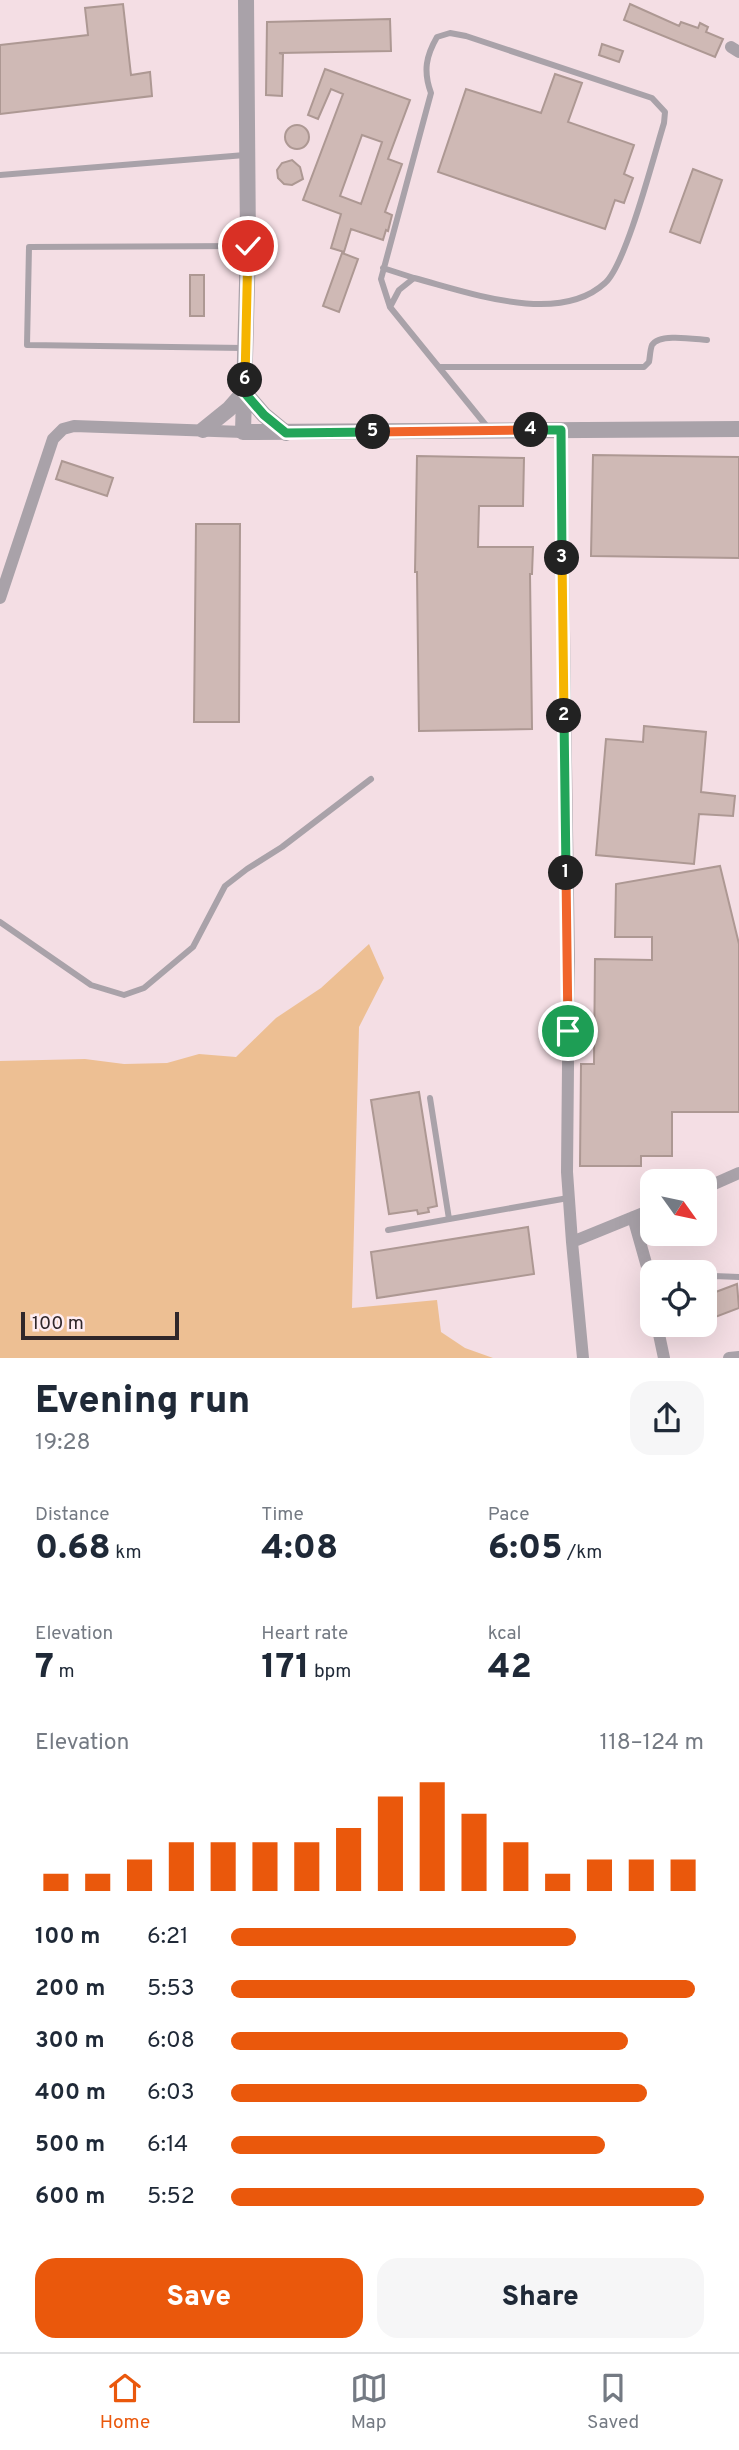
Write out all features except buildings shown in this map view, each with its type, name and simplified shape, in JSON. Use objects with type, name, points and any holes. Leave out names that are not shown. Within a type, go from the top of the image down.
[{"type":"street","points":[[243,432],[248,246],[246,0]]},
{"type":"street","points":[[203,430],[229,409],[244,392]]},
{"type":"street","points":[[244,392],[264,415],[286,433]]},
{"type":"street","points":[[0,597],[53,439],[62,429],[74,426],[286,433],[739,429]]},
{"type":"street","points":[[561,430],[569,961],[568,1198],[583,1358]]},
{"type":"street","points":[[718,1182],[739,1173]]},
{"type":"street","points":[[572,1242],[640,1214]]},
{"type":"street","points":[[633,1217],[645,1260]]},
{"type":"street","points":[[660,1337],[664,1358]]},
{"type":"street","points":[[729,1358],[739,1357]]},
{"type":"lane","points":[[383,268],[521,304],[552,304],[577,299],[606,283],[621,258],[664,123],[665,112],[652,98],[525,54],[450,33],[437,37],[428,53],[426,79],[431,93],[383,268],[381,278],[390,307],[490,431]]},
{"type":"lane","points":[[0,175],[247,155]]},
{"type":"lane","points":[[246,348],[27,345],[29,247],[248,246]]},
{"type":"lane","points":[[390,307],[399,290],[414,278]]},
{"type":"lane","points":[[440,367],[644,367],[649,362],[651,347],[657,340],[707,340]]},
{"type":"lane","points":[[0,922],[91,985],[124,995],[144,988],[193,947],[225,886],[371,779]]},
{"type":"lane","points":[[430,1098],[449,1219]]},
{"type":"lane","points":[[388,1230],[568,1198]]},
{"type":"lane","points":[[717,1278],[739,1277]]},
{"type":"shaded area","points":[[369,944],[384,978],[359,1027],[352,1308],[437,1300],[441,1332],[465,1348],[493,1358],[0,1358],[0,1061],[85,1059],[124,1064],[167,1063],[199,1054],[236,1057],[276,1018],[321,988]]},
{"type":"route","points":[[248,246],[244,392],[275,426],[286,433],[561,430],[568,1031]]}]
